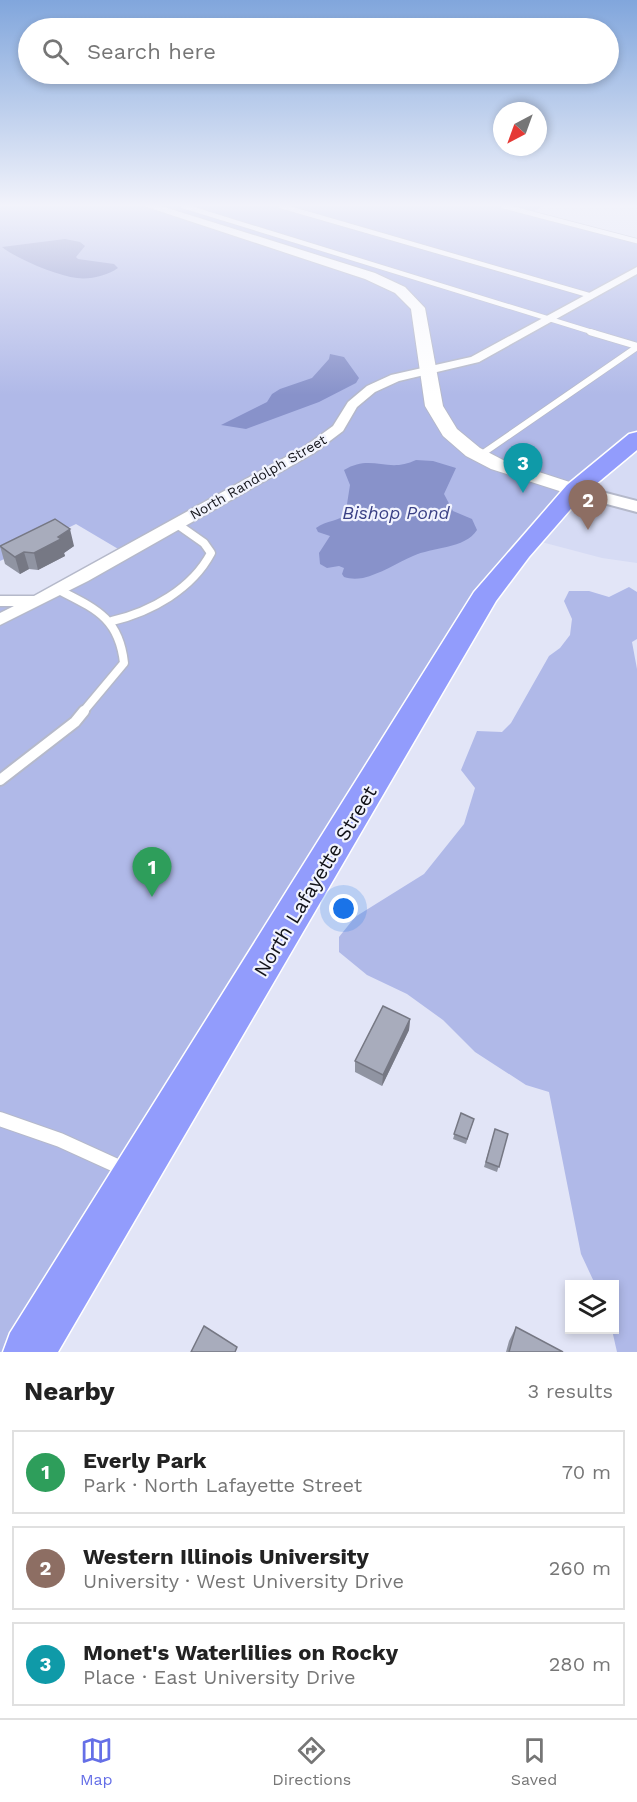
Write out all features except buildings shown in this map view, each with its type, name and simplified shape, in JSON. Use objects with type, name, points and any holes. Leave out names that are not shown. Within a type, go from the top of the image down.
[{"type":"highway","name":"North Lafayette Street","points":[[29,1352],[484,598],[520,552],[575,490],[637,440]]},
{"type":"main road","points":[[348,269],[400,290],[415,302],[420,314],[434,406],[440,419],[457,439],[479,456],[517,473],[575,490]]},
{"type":"street","name":"North Randolph Street","points":[[0,620],[59,590],[325,440],[343,422],[352,405],[371,388],[395,378],[475,360],[551,320],[637,270]]},
{"type":"street","points":[[575,490],[637,507]]},
{"type":"street","points":[[0,601],[34,601]]},
{"type":"lane","points":[[387,269],[637,346]]},
{"type":"lane","points":[[499,269],[592,296]]},
{"type":"lane","points":[[479,456],[637,346]]},
{"type":"lane","points":[[112,621],[129,619],[155,605],[206,565],[211,553],[204,543],[177,524]]},
{"type":"lane","points":[[0,780],[75,722],[124,663],[123,641],[112,621],[59,590]]},
{"type":"lane","points":[[0,1119],[60,1140],[136,1174]]},
{"type":"shaded area","points":[[0,269],[637,269],[637,439],[520,552],[31,1352],[0,1352],[0,601],[35,601],[125,553],[76,524],[0,561]]},
{"type":"shaded area","points":[[637,439],[637,563],[602,558],[530,539]]},
{"type":"shaded area","points":[[629,587],[637,592],[637,639],[632,642],[637,669],[637,1352],[617,1352],[613,1334],[619,1334],[619,1280],[593,1280],[581,1254],[549,1092],[526,1085],[475,1052],[443,1020],[407,994],[367,975],[339,952],[339,937],[355,917],[424,874],[464,824],[475,788],[461,770],[477,731],[502,732],[511,723],[549,656],[560,648],[570,635],[572,619],[564,601],[569,591],[589,591],[609,597]]},
{"type":"water","points":[[47,269],[117,269],[93,278],[69,277]]},
{"type":"water","points":[[330,354],[344,357],[359,378],[356,383],[319,402],[246,429],[221,425],[267,402],[272,394],[280,389],[312,378],[329,359]]},
{"type":"water","name":"Bishop Pond","points":[[416,460],[433,461],[456,468],[444,494],[453,511],[472,519],[477,530],[472,536],[465,541],[413,556],[363,578],[344,577],[342,574],[344,568],[339,566],[327,568],[320,564],[319,553],[330,536],[318,532],[316,528],[341,518],[349,512],[347,504],[350,485],[344,470],[363,463],[396,465]]},
{"type":"place","name":"Monet's Waterlilies on Rocky","points":[[523,493]]},
{"type":"place","name":"Western Illinois University","points":[[588,530]]},
{"type":"place","name":"Everly Park","points":[[152,897]]}]
